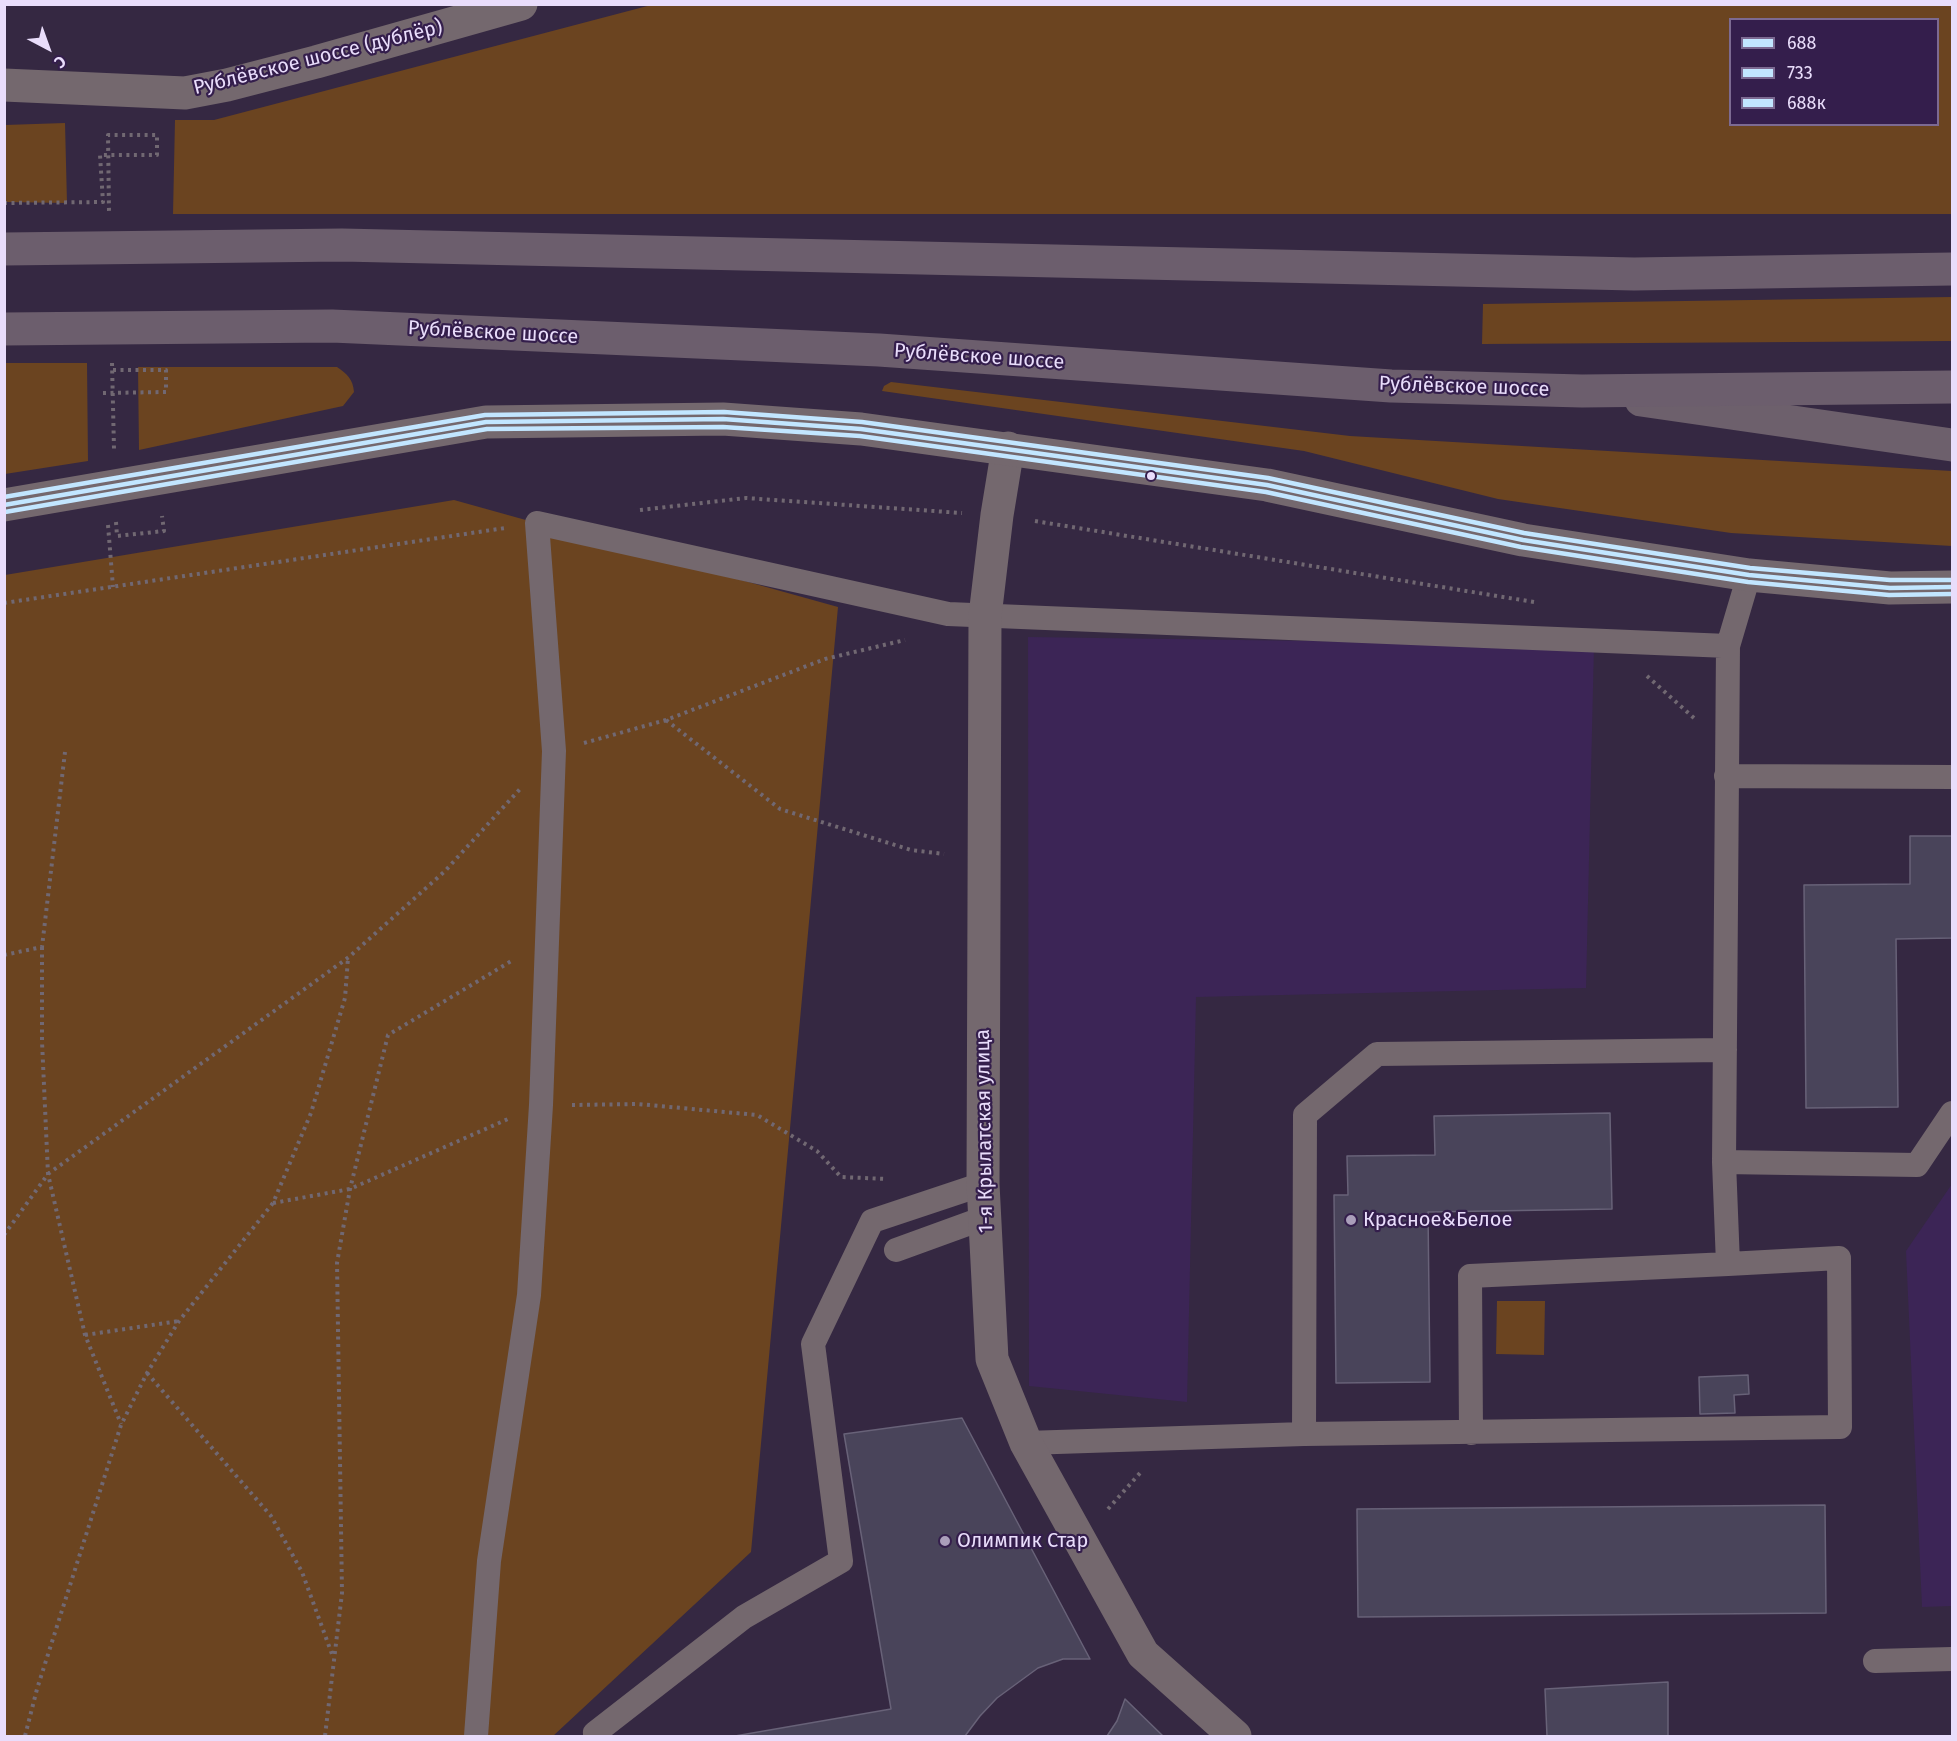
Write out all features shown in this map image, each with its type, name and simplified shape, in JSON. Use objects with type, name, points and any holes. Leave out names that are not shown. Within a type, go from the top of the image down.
[{"type":"main road","points":[[4,249],[354,245],[1634,274],[1953,269]]},
{"type":"main road","name":"Рублёвское шоссе","points":[[4,329],[332,326],[879,350],[1391,386],[1582,391],[1953,387]]},
{"type":"main road","points":[[1582,391],[1953,445]]},
{"type":"street","name":"Рублёвское шоссе (дублёр)","points":[[4,86],[185,93],[227,85],[316,62],[521,4]]},
{"type":"street","points":[[4,505],[486,422],[723,419],[861,429],[1267,485],[1523,540],[1749,575],[1890,588],[1953,586]]},
{"type":"street","name":"1-я Крылатская улица","points":[[1008,448],[997,515],[985,616],[983,1184],[992,1359],[1026,1443],[1143,1654],[1235,1737]]},
{"type":"lane","points":[[476,1737],[489,1561],[529,1295],[541,1105],[554,751],[537,523],[948,614],[1728,646]]},
{"type":"lane","points":[[1728,1264],[1724,1162],[1728,646],[1749,575]]},
{"type":"lane","points":[[1726,776],[1953,777]]},
{"type":"lane","points":[[1304,1434],[1305,1115],[1377,1054],[1725,1050]]},
{"type":"lane","points":[[1724,1162],[1917,1165],[1953,1113]]},
{"type":"lane","points":[[596,1737],[595,1734],[744,1617],[841,1561],[813,1344],[872,1221],[983,1184]]},
{"type":"lane","points":[[896,1250],[984,1218]]},
{"type":"lane","points":[[1026,1443],[1304,1434],[1471,1433],[1840,1427],[1839,1258],[1470,1276],[1471,1433]]},
{"type":"lane","points":[[1875,1661],[1953,1659]]},
{"type":"path","points":[[4,203],[103,201],[100,155],[157,155],[157,135],[108,135]]},
{"type":"path","points":[[103,393],[166,392],[166,370],[112,370]]},
{"type":"path","points":[[630,512],[746,498],[997,515],[1538,603]]},
{"type":"path","points":[[117,536],[164,531],[162,511]]},
{"type":"path","points":[[108,516],[113,587]]},
{"type":"path","points":[[4,603],[537,523]]},
{"type":"path","points":[[4,1235],[48,1174],[349,957],[445,871],[554,751],[666,720],[825,659],[914,638]]},
{"type":"path","points":[[1606,640],[1726,747]]},
{"type":"path","points":[[666,720],[780,809],[911,850],[944,854]]},
{"type":"path","points":[[65,752],[42,947],[42,1041],[48,1174],[85,1335],[121,1425]]},
{"type":"path","points":[[325,1737],[342,1593],[337,1263],[350,1189],[388,1035],[547,941]]},
{"type":"path","points":[[4,956],[42,947]]},
{"type":"path","points":[[25,1737],[37,1689],[121,1425],[147,1372],[179,1321],[273,1203],[311,1113],[345,998],[349,957]]},
{"type":"path","points":[[273,1203],[350,1189],[541,1105],[638,1104],[757,1115],[818,1151],[841,1177],[897,1180]]},
{"type":"path","points":[[85,1335],[179,1321]]},
{"type":"path","points":[[147,1372],[271,1516],[302,1572],[334,1658]]},
{"type":"shaded area","points":[[655,4],[1952,5],[1952,214],[173,214],[175,120],[214,120]]},
{"type":"shaded area","points":[[65,123],[67,203],[5,202],[5,125]]},
{"type":"shaded area","points":[[1952,297],[1952,341],[1482,344],[1483,304]]},
{"type":"shaded area","points":[[5,363],[87,363],[88,461],[5,474]]},
{"type":"shaded area","points":[[138,367],[337,367],[349,377],[354,392],[343,406],[139,450]]},
{"type":"shaded area","points":[[891,382],[1350,436],[1952,471],[1952,546],[1731,533],[1498,499],[1304,451],[882,391],[884,386]]},
{"type":"shaded area","points":[[454,500],[838,607],[751,1552],[553,1736],[5,1736],[5,575]]},
{"type":"shaded area","points":[[1028,637],[1594,645],[1586,988],[1196,997],[1187,1402],[1029,1386]]},
{"type":"shaded area","points":[[1952,1184],[1952,1606],[1922,1607],[1906,1251]]},
{"type":"shaded area","points":[[1497,1301],[1545,1301],[1544,1355],[1496,1354]]},
{"type":"building","points":[[1910,836],[1952,836],[1952,938],[1896,939],[1898,1107],[1806,1108],[1804,885],[1910,884]]},
{"type":"building","points":[[1610,1113],[1612,1209],[1428,1212],[1430,1382],[1336,1383],[1334,1195],[1348,1195],[1347,1156],[1435,1155],[1434,1116]]},
{"type":"building","points":[[1748,1375],[1749,1394],[1734,1395],[1735,1413],[1700,1414],[1699,1377]]},
{"type":"building","name":"Олимпик Стар","points":[[962,1418],[1090,1659],[1063,1659],[1038,1668],[997,1698],[965,1736],[735,1736],[891,1709],[844,1434]]},
{"type":"building","points":[[1825,1505],[1826,1613],[1358,1617],[1357,1509]]},
{"type":"building","points":[[1668,1682],[1668,1736],[1547,1736],[1545,1689]]},
{"type":"building","points":[[1125,1699],[1163,1736],[1107,1736],[1117,1721]]},
{"type":"transit line","name":"688к","points":[[4,497],[485,415],[724,412],[862,422],[1268,478],[1524,533],[1750,568],[1890,580],[1952,580]]},
{"type":"transit line","name":"688","points":[[4,505],[486,422],[723,419],[861,429],[1267,485],[1523,540],[1749,575],[1890,588],[1952,587]]},
{"type":"transit line","name":"733","points":[[5,512],[487,429],[723,427],[860,436],[1266,492],[1521,547],[1748,582],[1889,595],[1952,594]]},
{"type":"place","name":"Красное&Белое","points":[[1351,1220]]},
{"type":"place","name":"Олимпик Стар","points":[[945,1541]]}]
